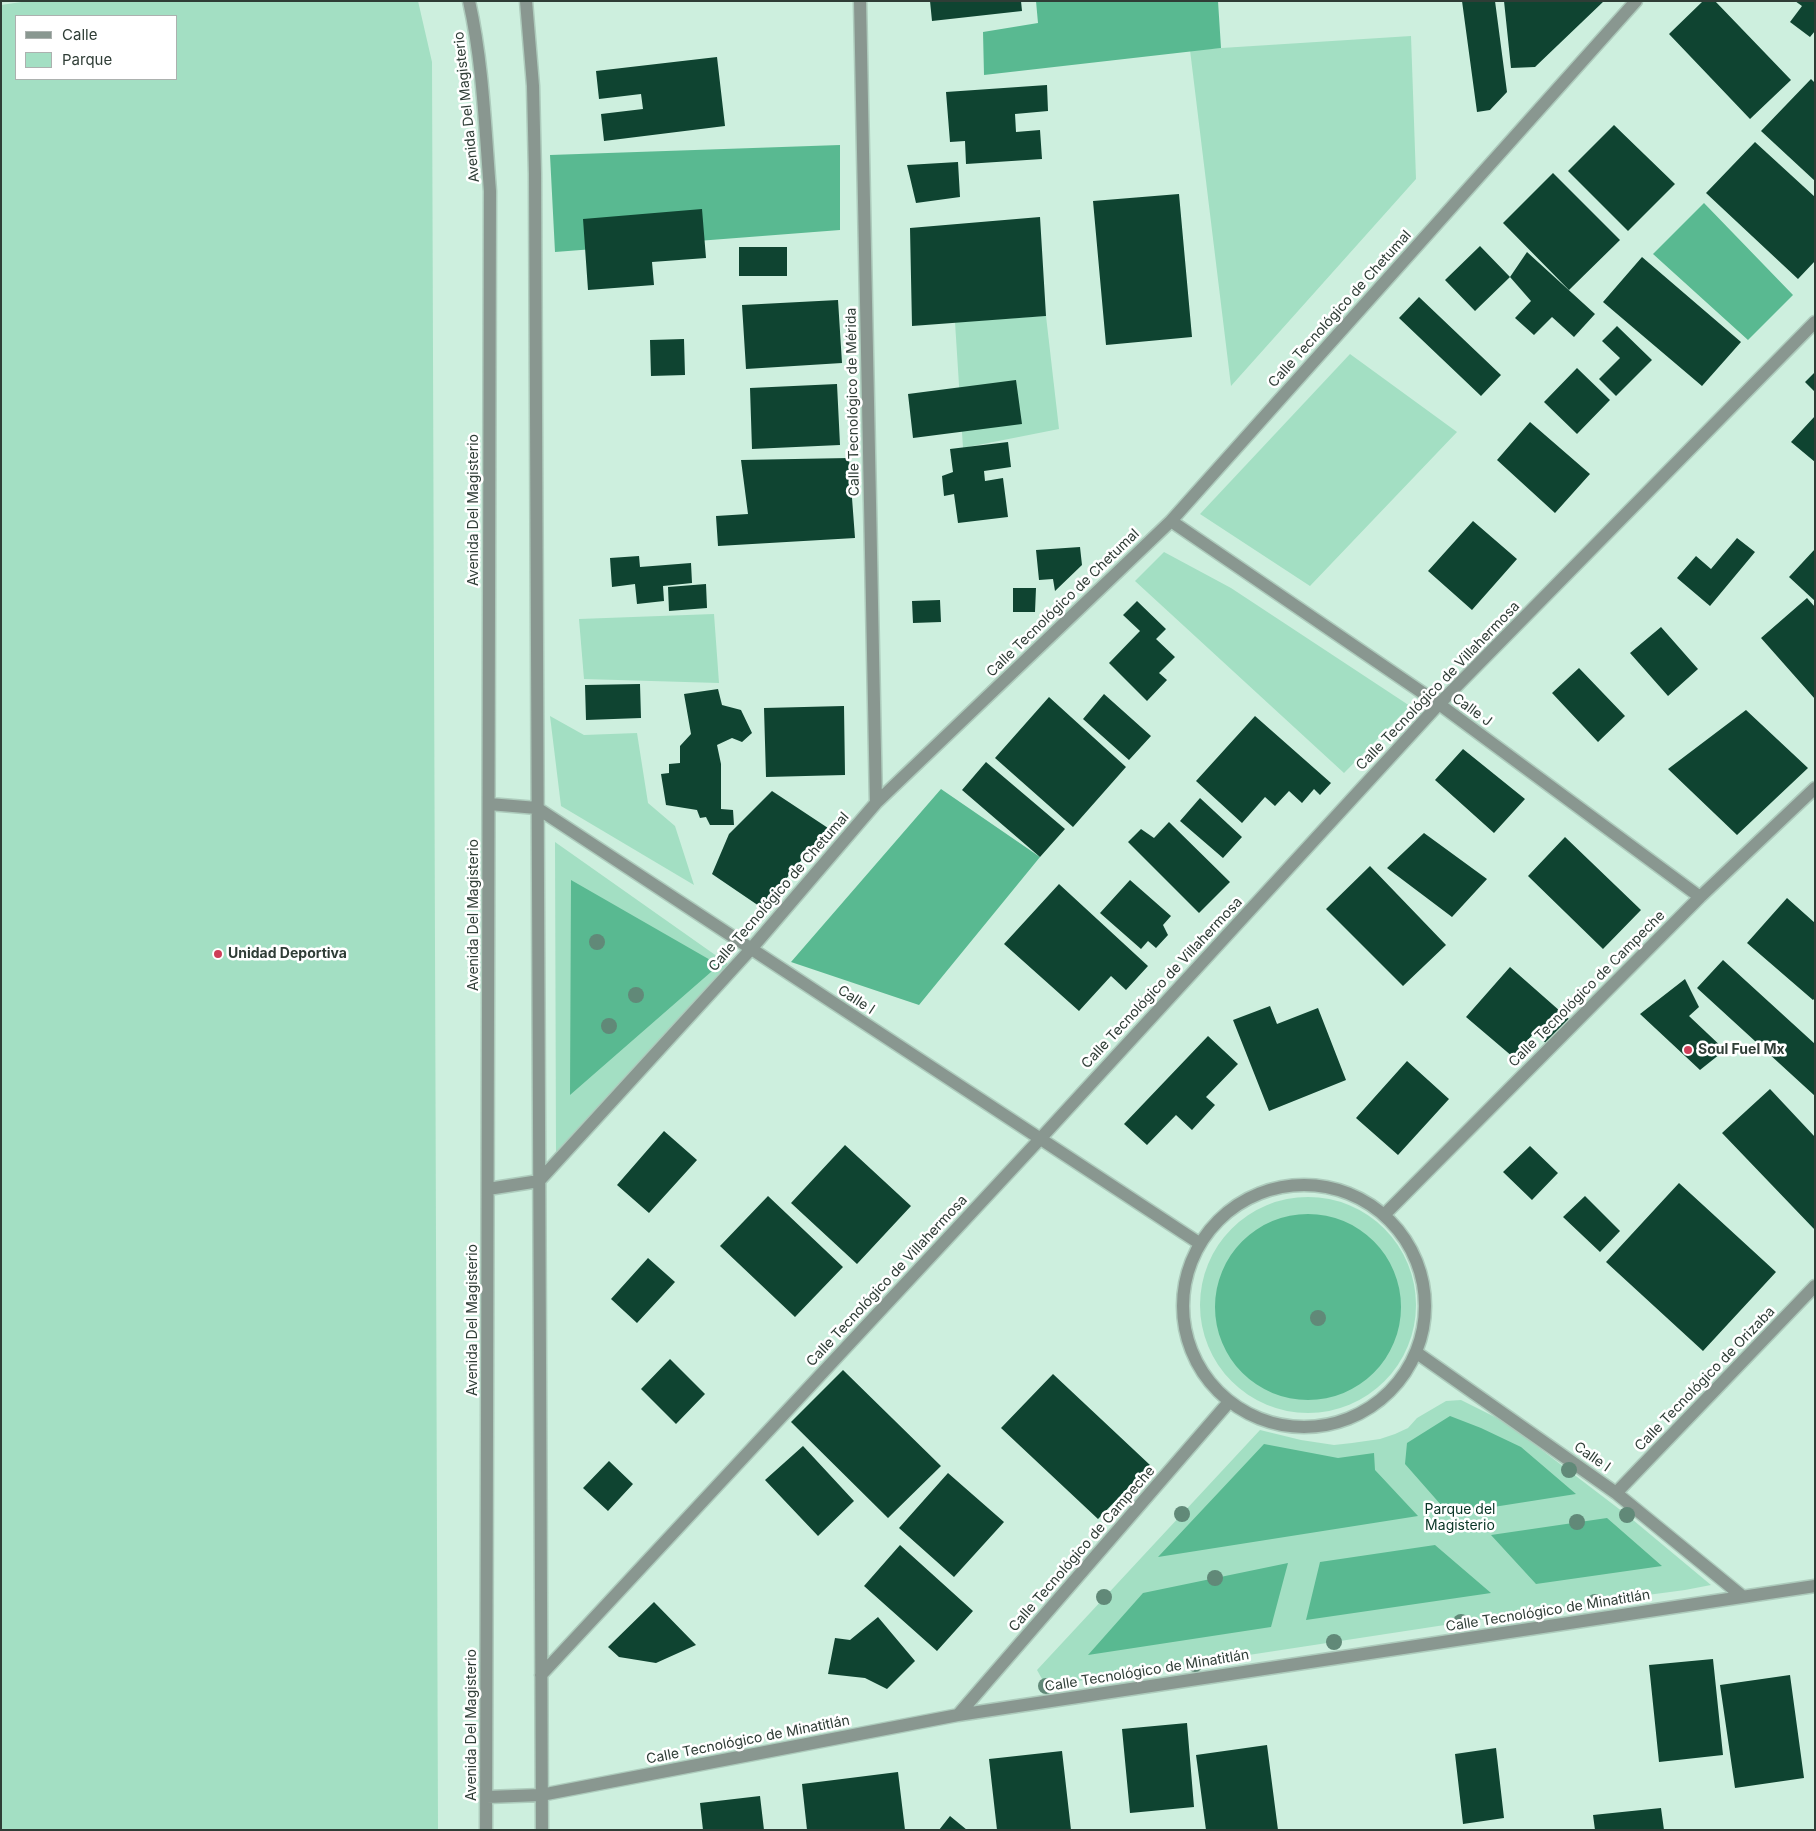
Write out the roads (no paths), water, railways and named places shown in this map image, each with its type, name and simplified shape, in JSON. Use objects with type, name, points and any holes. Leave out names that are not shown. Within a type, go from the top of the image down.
[{"type":"street","name":"Avenida Del Magisterio","points":[[469,1],[484,116],[490,191],[486,1830]]},
{"type":"street","points":[[526,1],[533,86],[535,174],[542,1830]]},
{"type":"street","name":"Calle Tecnológico de Mérida","points":[[860,1],[876,803]]},
{"type":"street","name":"Calle Tecnológico de Chetumal","points":[[539,1182],[751,949],[876,803],[1171,521],[1636,1]]},
{"type":"street","name":"Calle Tecnológico de Villahermosa","points":[[541,1675],[1040,1139],[1439,704],[1815,322]]},
{"type":"street","name":"Calle J","points":[[1171,521],[1439,704],[1700,897]]},
{"type":"street","name":"Calle Tecnológico de Campeche","points":[[1384,1214],[1700,897],[1815,788]]},
{"type":"street","name":"Calle I","points":[[489,804],[538,808],[1199,1243]]},
{"type":"street","points":[[488,1189],[539,1182]]},
{"type":"street","points":[[1306,1184],[1348,1192],[1384,1214],[1409,1243],[1424,1278],[1426,1317],[1416,1354],[1397,1385],[1369,1409],[1335,1424],[1298,1428],[1261,1420],[1229,1402],[1204,1377],[1188,1346],[1181,1311],[1185,1276],[1199,1243],[1227,1211],[1264,1191],[1306,1184]]},
{"type":"street","name":"Calle Tecnológico de Orizaba","points":[[1616,1493],[1815,1286]]},
{"type":"street","name":"Calle I","points":[[1416,1354],[1616,1493],[1742,1596]]},
{"type":"street","name":"Calle Tecnológico de Campeche","points":[[958,1715],[1229,1402]]},
{"type":"street","name":"Calle Tecnológico de Minatitlán","points":[[486,1797],[541,1795],[958,1715],[1815,1586]]},
{"type":"place","name":"Unidad Deportiva","points":[[218,954]]},
{"type":"place","name":"Soul Fuel Mx","points":[[1688,1050]]},
{"type":"park label","name":"Parque del Magisterio","points":[[1460,1518]]}]
